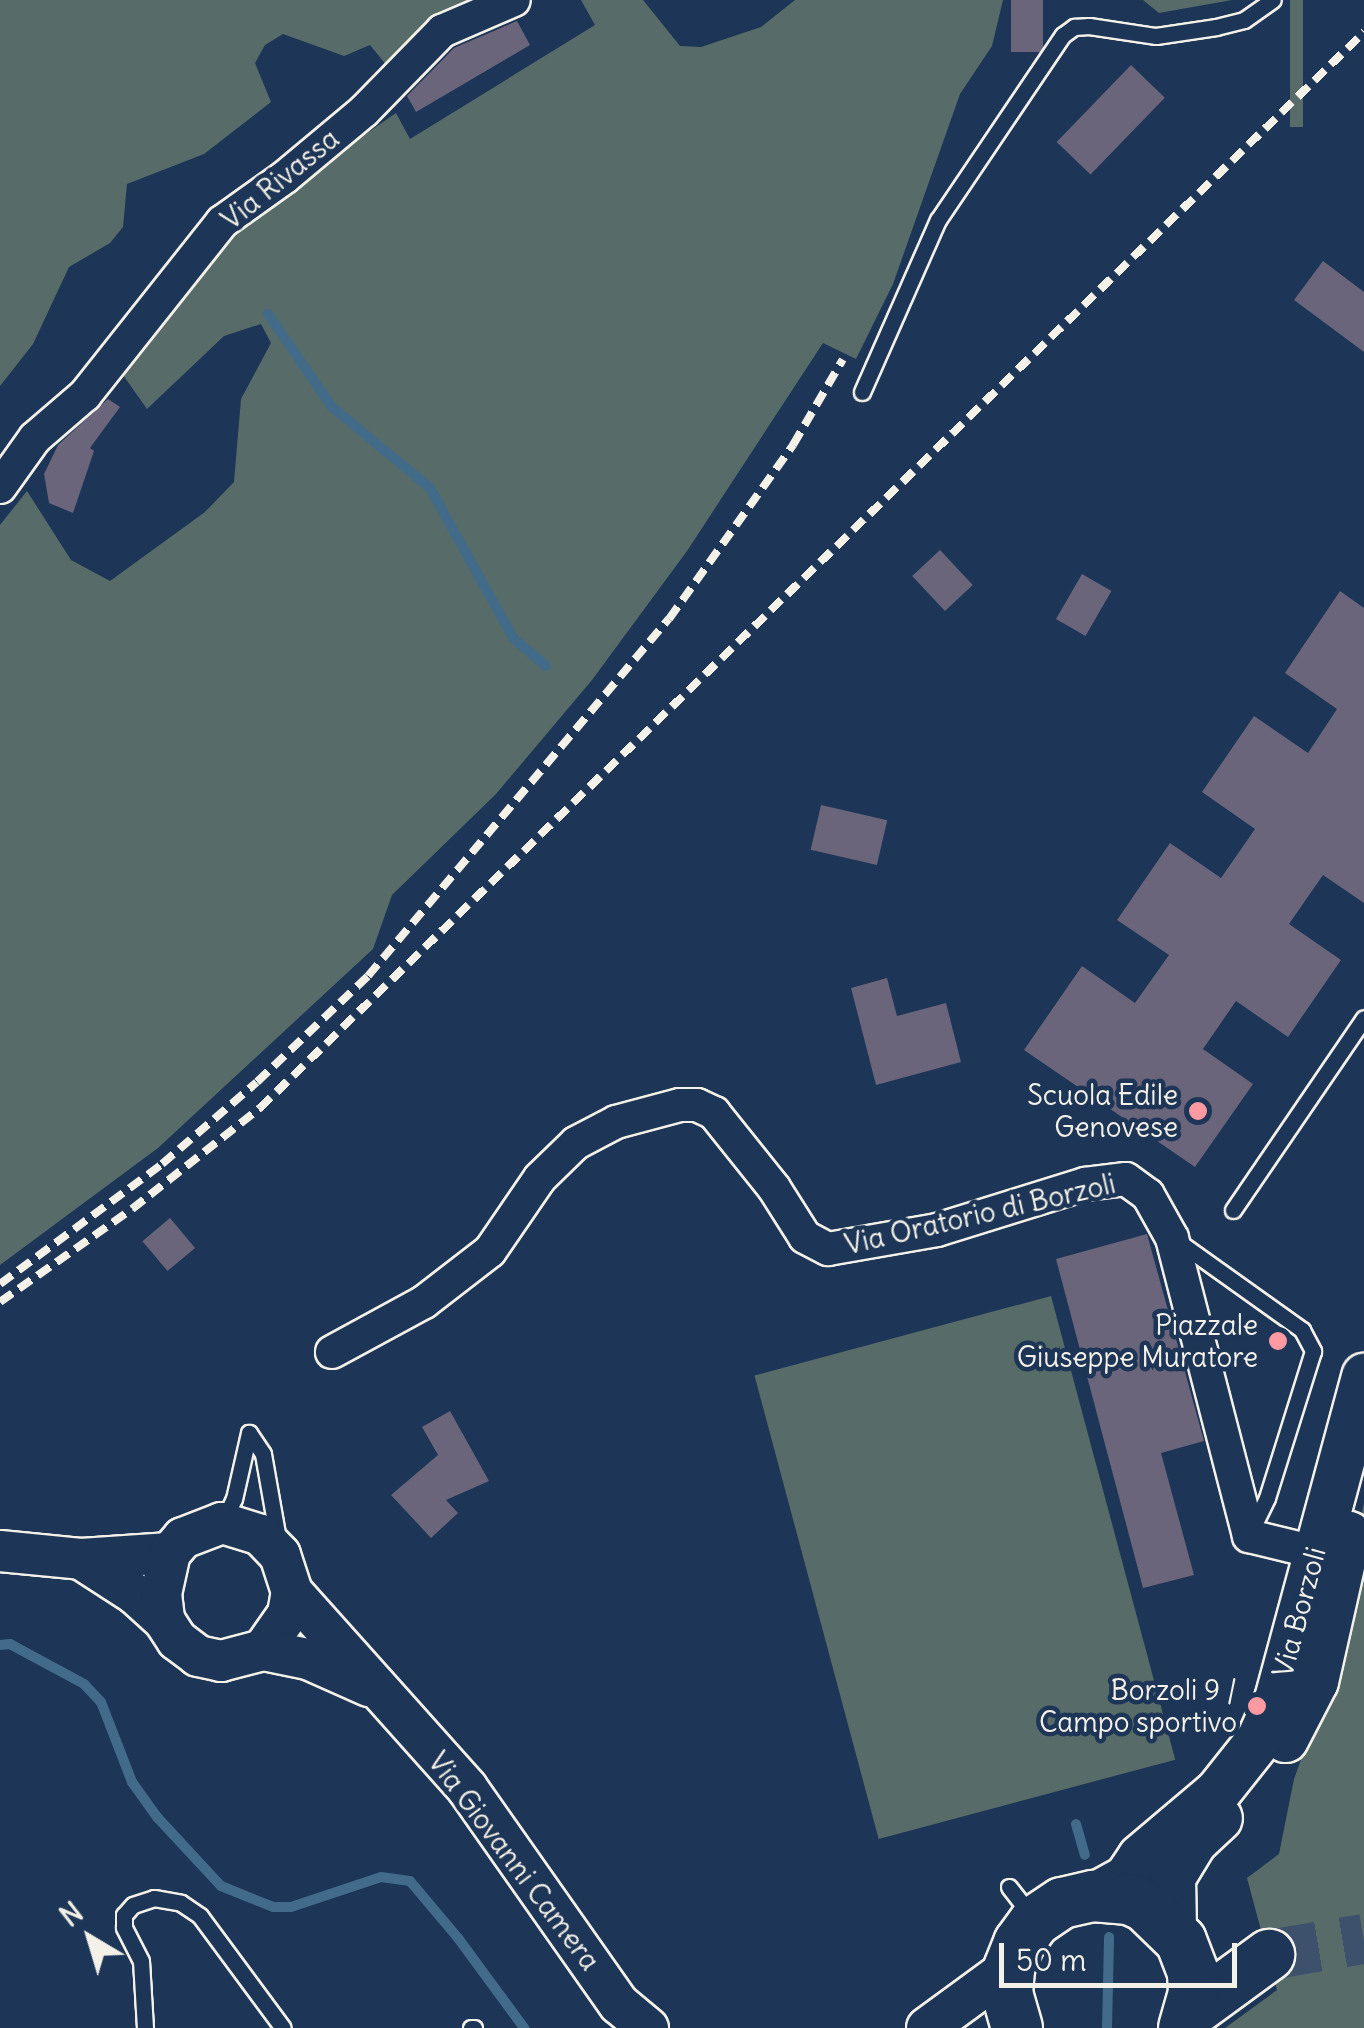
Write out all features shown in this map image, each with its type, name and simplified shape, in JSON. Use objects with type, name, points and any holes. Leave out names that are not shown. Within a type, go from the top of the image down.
[{"type":"main road","name":"Via Borzoli","points":[[1010,1968],[1019,1943],[1022,1904],[1062,1903],[1093,1896],[1126,1878],[1140,1857],[1217,1792],[1259,1739],[1329,1555],[1364,1376]]},
{"type":"main road","points":[[1188,2020],[1194,1992],[1180,1942],[1172,1876],[1194,1842],[1269,1768],[1316,1680],[1329,1555],[1364,1461]]},
{"type":"main road","points":[[1093,1896],[1129,1899],[1180,1942],[1269,1955],[1188,2020]]},
{"type":"main road","points":[[1010,1968],[1008,1994],[1017,2028]]},
{"type":"street","name":"Via Rivassa","points":[[0,487],[35,438],[85,396],[222,222],[285,177],[364,111],[442,31],[514,0]]},
{"type":"street","name":"Via Oratorio di Borzoli","points":[[332,1352],[424,1302],[490,1251],[547,1170],[576,1143],[616,1122],[680,1105],[697,1105],[714,1113],[774,1188],[805,1238],[819,1247],[859,1246],[937,1230],[1116,1178],[1135,1183],[1148,1195],[1172,1238],[1249,1536]]},
{"type":"street","points":[[164,1620],[161,1594],[170,1552],[183,1538],[222,1523],[261,1535],[280,1554],[292,1592],[288,1614],[263,1650]]},
{"type":"street","points":[[1249,1536],[1329,1555]]},
{"type":"street","points":[[0,1551],[81,1559],[170,1552]]},
{"type":"street","points":[[81,1559],[135,1594],[164,1620],[177,1640],[198,1656],[221,1661],[263,1650],[308,1660],[382,1691]]},
{"type":"street","name":"Via Giovanni Camera","points":[[292,1592],[467,1788],[619,2004],[648,2028]]},
{"type":"street","points":[[927,2028],[1010,1968]]},
{"type":"lane","points":[[862,392],[938,220],[1063,36],[1074,28],[1089,26],[1156,36],[1216,27],[1244,20],[1273,0]]},
{"type":"lane","points":[[1233,1210],[1364,1018]]},
{"type":"lane","points":[[1172,1238],[1302,1330],[1313,1351],[1267,1498],[1249,1536]]},
{"type":"lane","points":[[222,1523],[234,1500],[249,1433],[263,1454],[280,1554]]},
{"type":"lane","points":[[145,2028],[141,1960],[124,1927],[124,1915],[133,1904],[154,1898],[181,1903],[200,1916],[283,2028]]},
{"type":"green space","points":[[0,0],[483,0],[387,66],[370,45],[344,56],[283,34],[265,45],[255,63],[271,102],[204,154],[127,184],[123,227],[110,243],[69,267],[33,344],[0,386]]},
{"type":"green space","points":[[581,0],[643,0],[680,46],[701,47],[761,27],[795,0],[1003,0],[992,46],[960,94],[893,284],[856,359],[823,343],[687,551],[592,680],[496,794],[392,895],[373,949],[158,1148],[0,1265],[0,525],[27,491],[71,560],[110,581],[205,512],[234,482],[241,399],[271,343],[261,324],[224,336],[147,409],[123,375],[214,246],[275,197],[396,113],[410,139],[595,25]]},
{"type":"green space","points":[[1143,0],[1232,0],[1159,13]]},
{"type":"green space","points":[[1290,0],[1303,0],[1303,127],[1290,127]]},
{"type":"green space","points":[[1051,1296],[1175,1760],[879,1839],[754,1375]]},
{"type":"green space","points":[[1364,1503],[1364,2028],[1225,2028],[1277,1990],[1247,1878],[1279,1854],[1294,1779],[1323,1698]]},
{"type":"building","points":[[1011,0],[1043,0],[1043,52],[1011,52]]},
{"type":"building","points":[[517,21],[530,45],[416,112],[407,96],[454,48]]},
{"type":"building","points":[[1131,65],[1165,98],[1090,175],[1057,142]]},
{"type":"building","points":[[1323,261],[1364,292],[1364,352],[1294,300]]},
{"type":"building","points":[[108,399],[120,407],[90,448],[94,451],[73,513],[49,503],[44,474],[58,445]]},
{"type":"building","points":[[940,550],[973,585],[945,611],[912,576]]},
{"type":"building","points":[[1082,574],[1111,591],[1085,636],[1056,619]]},
{"type":"building","points":[[1340,591],[1364,608],[1364,903],[1323,875],[1289,924],[1341,960],[1288,1037],[1236,1001],[1203,1049],[1253,1084],[1195,1167],[1024,1050],[1082,966],[1135,1003],[1169,955],[1117,920],[1170,843],[1221,878],[1255,829],[1202,792],[1254,716],[1308,753],[1337,709],[1285,673]]},
{"type":"building","points":[[821,805],[887,820],[877,865],[811,850]]},
{"type":"building","points":[[887,978],[897,1016],[946,1003],[961,1062],[876,1085],[851,988]]},
{"type":"building","points":[[170,1218],[195,1248],[167,1271],[142,1241]]},
{"type":"building","points":[[1147,1234],[1204,1441],[1161,1453],[1194,1575],[1143,1588],[1056,1259]]},
{"type":"building","points":[[450,1411],[489,1481],[446,1500],[458,1513],[431,1538],[391,1495],[438,1455],[422,1427]]},
{"type":"waterway","points":[[268,314],[332,407],[430,488],[513,638],[546,666]]},
{"type":"waterway","points":[[0,1645],[10,1644],[84,1684],[101,1702],[132,1782],[157,1817],[221,1886],[273,1907],[291,1907],[381,1877],[410,1881],[524,2028]]},
{"type":"waterway","points":[[1076,1824],[1085,1855]]},
{"type":"waterway","points":[[1107,2028],[1109,1937]]},
{"type":"tunnel","points":[[1269,1955],[1364,1939]]},
{"type":"railway","points":[[0,1302],[132,1209],[260,1108],[1364,32]]},
{"type":"railway","points":[[0,1284],[162,1164],[257,1082],[368,976],[669,619],[793,445],[843,359]]},
{"type":"place","name":"Scuola Edile Genovese","points":[[1198,1111]]},
{"type":"place","name":"Piazzale Giuseppe Muratore","points":[[1278,1341]]},
{"type":"place","name":"Borzoli 9 / Campo sportivo","points":[[1257,1706]]}]
